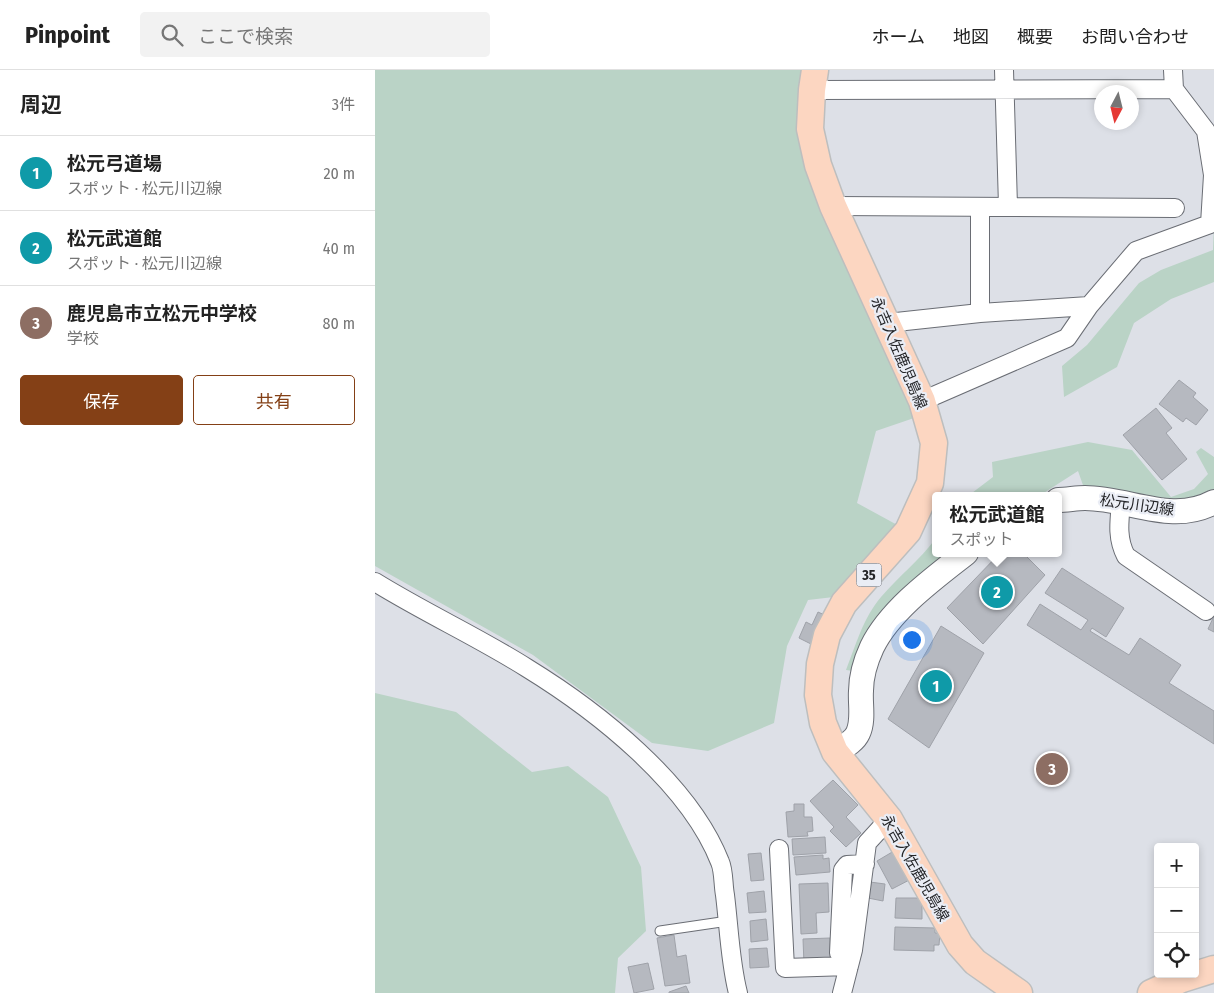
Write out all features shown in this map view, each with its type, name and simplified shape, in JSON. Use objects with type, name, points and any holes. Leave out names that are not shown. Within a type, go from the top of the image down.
[{"type":"main road","name":"永吉入佐鹿児島線","points":[[813,80],[810,129],[818,165],[833,206],[923,401],[934,443],[930,483],[908,531],[844,603],[827,635],[820,664],[820,705],[823,724],[835,752],[889,819],[960,945],[995,986],[1019,993]]},
{"type":"main road","name":"松元川辺線","points":[[1062,500],[1086,498],[1159,511],[1190,511],[1214,502]]},
{"type":"main road","points":[[835,752],[853,740],[858,733],[861,688],[865,665],[873,645],[903,605],[961,557]]},
{"type":"main road","points":[[1151,993],[1182,986],[1214,969]]},
{"type":"street","points":[[1004,70],[1008,206]]},
{"type":"street","points":[[923,401],[1067,338],[1089,306],[1136,251],[1210,224],[1213,175],[1206,131],[1174,89],[1173,70]]},
{"type":"street","points":[[813,80],[1004,89],[1174,89]]},
{"type":"street","points":[[833,206],[1175,208]]},
{"type":"street","points":[[980,207],[980,313]]},
{"type":"street","points":[[887,323],[980,313],[1089,306]]},
{"type":"street","points":[[1121,503],[1119,544],[1126,556],[1206,611]]},
{"type":"street","points":[[375,582],[419,610],[448,623],[527,668],[637,750],[677,793],[706,832],[721,864],[737,993]]},
{"type":"street","points":[[842,993],[844,959],[865,864],[867,843],[889,819]]},
{"type":"street","points":[[779,848],[785,968],[844,959]]},
{"type":"lane","points":[[660,932],[728,921]]},
{"type":"green space","points":[[375,70],[808,70],[800,125],[910,401],[914,418],[876,431],[857,503],[901,527],[851,595],[808,600],[787,646],[774,723],[708,751],[652,743],[533,655],[375,566]]},
{"type":"green space","points":[[1214,224],[1214,282],[1171,299],[1134,323],[1117,367],[1064,397],[1062,366],[1087,345],[1139,283],[1161,270],[1213,250]]},
{"type":"green space","points":[[1088,442],[1132,450],[1171,497],[1194,489],[1208,474],[1196,452],[1201,448],[1214,457],[1214,495],[1173,505],[1084,488],[1078,471],[1045,492],[973,492],[993,477],[992,462]]},
{"type":"green space","points":[[932,543],[932,557],[950,557],[853,671],[846,670],[869,614],[888,590]]},
{"type":"green space","points":[[375,693],[456,712],[532,772],[568,766],[608,797],[641,867],[646,931],[618,958],[615,993],[375,993]]},
{"type":"building","points":[[1179,380],[1196,393],[1193,397],[1208,410],[1196,425],[1186,418],[1183,422],[1159,404]]},
{"type":"building","points":[[1156,408],[1172,428],[1166,433],[1187,459],[1162,480],[1123,435]]},
{"type":"building","points":[[996,557],[1027,557],[1045,575],[983,644],[947,608]]},
{"type":"building","points":[[1062,568],[1124,608],[1106,637],[1092,628],[1090,631],[1129,655],[1140,638],[1181,665],[1169,683],[1214,711],[1214,744],[1027,625],[1040,604],[1081,630],[1088,620],[1045,593]]},
{"type":"building","points":[[818,612],[831,618],[817,647],[799,638],[806,622],[812,625]]},
{"type":"building","points":[[1214,616],[1214,632],[1208,629]]},
{"type":"building","points":[[941,626],[984,653],[929,748],[888,719]]},
{"type":"building","points":[[833,780],[858,805],[846,817],[861,833],[846,847],[830,831],[834,827],[810,801]]},
{"type":"building","points":[[794,804],[804,804],[804,817],[812,817],[813,831],[807,832],[808,836],[788,837],[786,812],[794,811]]},
{"type":"building","points":[[825,837],[826,853],[793,855],[792,839]]},
{"type":"building","points":[[899,848],[915,877],[892,889],[877,861]]},
{"type":"building","points":[[761,853],[764,880],[751,881],[748,854]]},
{"type":"building","points":[[823,855],[823,859],[829,858],[830,872],[796,875],[794,857]]},
{"type":"building","points":[[870,882],[885,884],[883,901],[868,898]]},
{"type":"building","points":[[828,883],[829,912],[816,913],[817,933],[801,934],[799,884]]},
{"type":"building","points":[[764,891],[766,912],[749,913],[747,893]]},
{"type":"building","points":[[896,898],[922,898],[922,919],[895,918]]},
{"type":"building","points":[[766,919],[768,940],[751,942],[750,921]]},
{"type":"building","points":[[895,927],[935,928],[935,933],[940,933],[939,945],[934,945],[934,951],[894,950]]},
{"type":"building","points":[[674,935],[677,957],[686,955],[690,983],[665,986],[657,938]]},
{"type":"building","points":[[830,938],[831,963],[804,964],[803,939]]},
{"type":"building","points":[[767,948],[769,967],[750,968],[749,949]]},
{"type":"building","points":[[648,963],[654,989],[634,993],[628,967]]},
{"type":"building","points":[[686,986],[689,993],[669,993],[669,992]]},
{"type":"place","name":"松元武道館","points":[[997,592]]},
{"type":"place","name":"松元弓道場","points":[[936,686]]},
{"type":"place","name":"鹿児島市立松元中学校","points":[[1052,769]]}]
